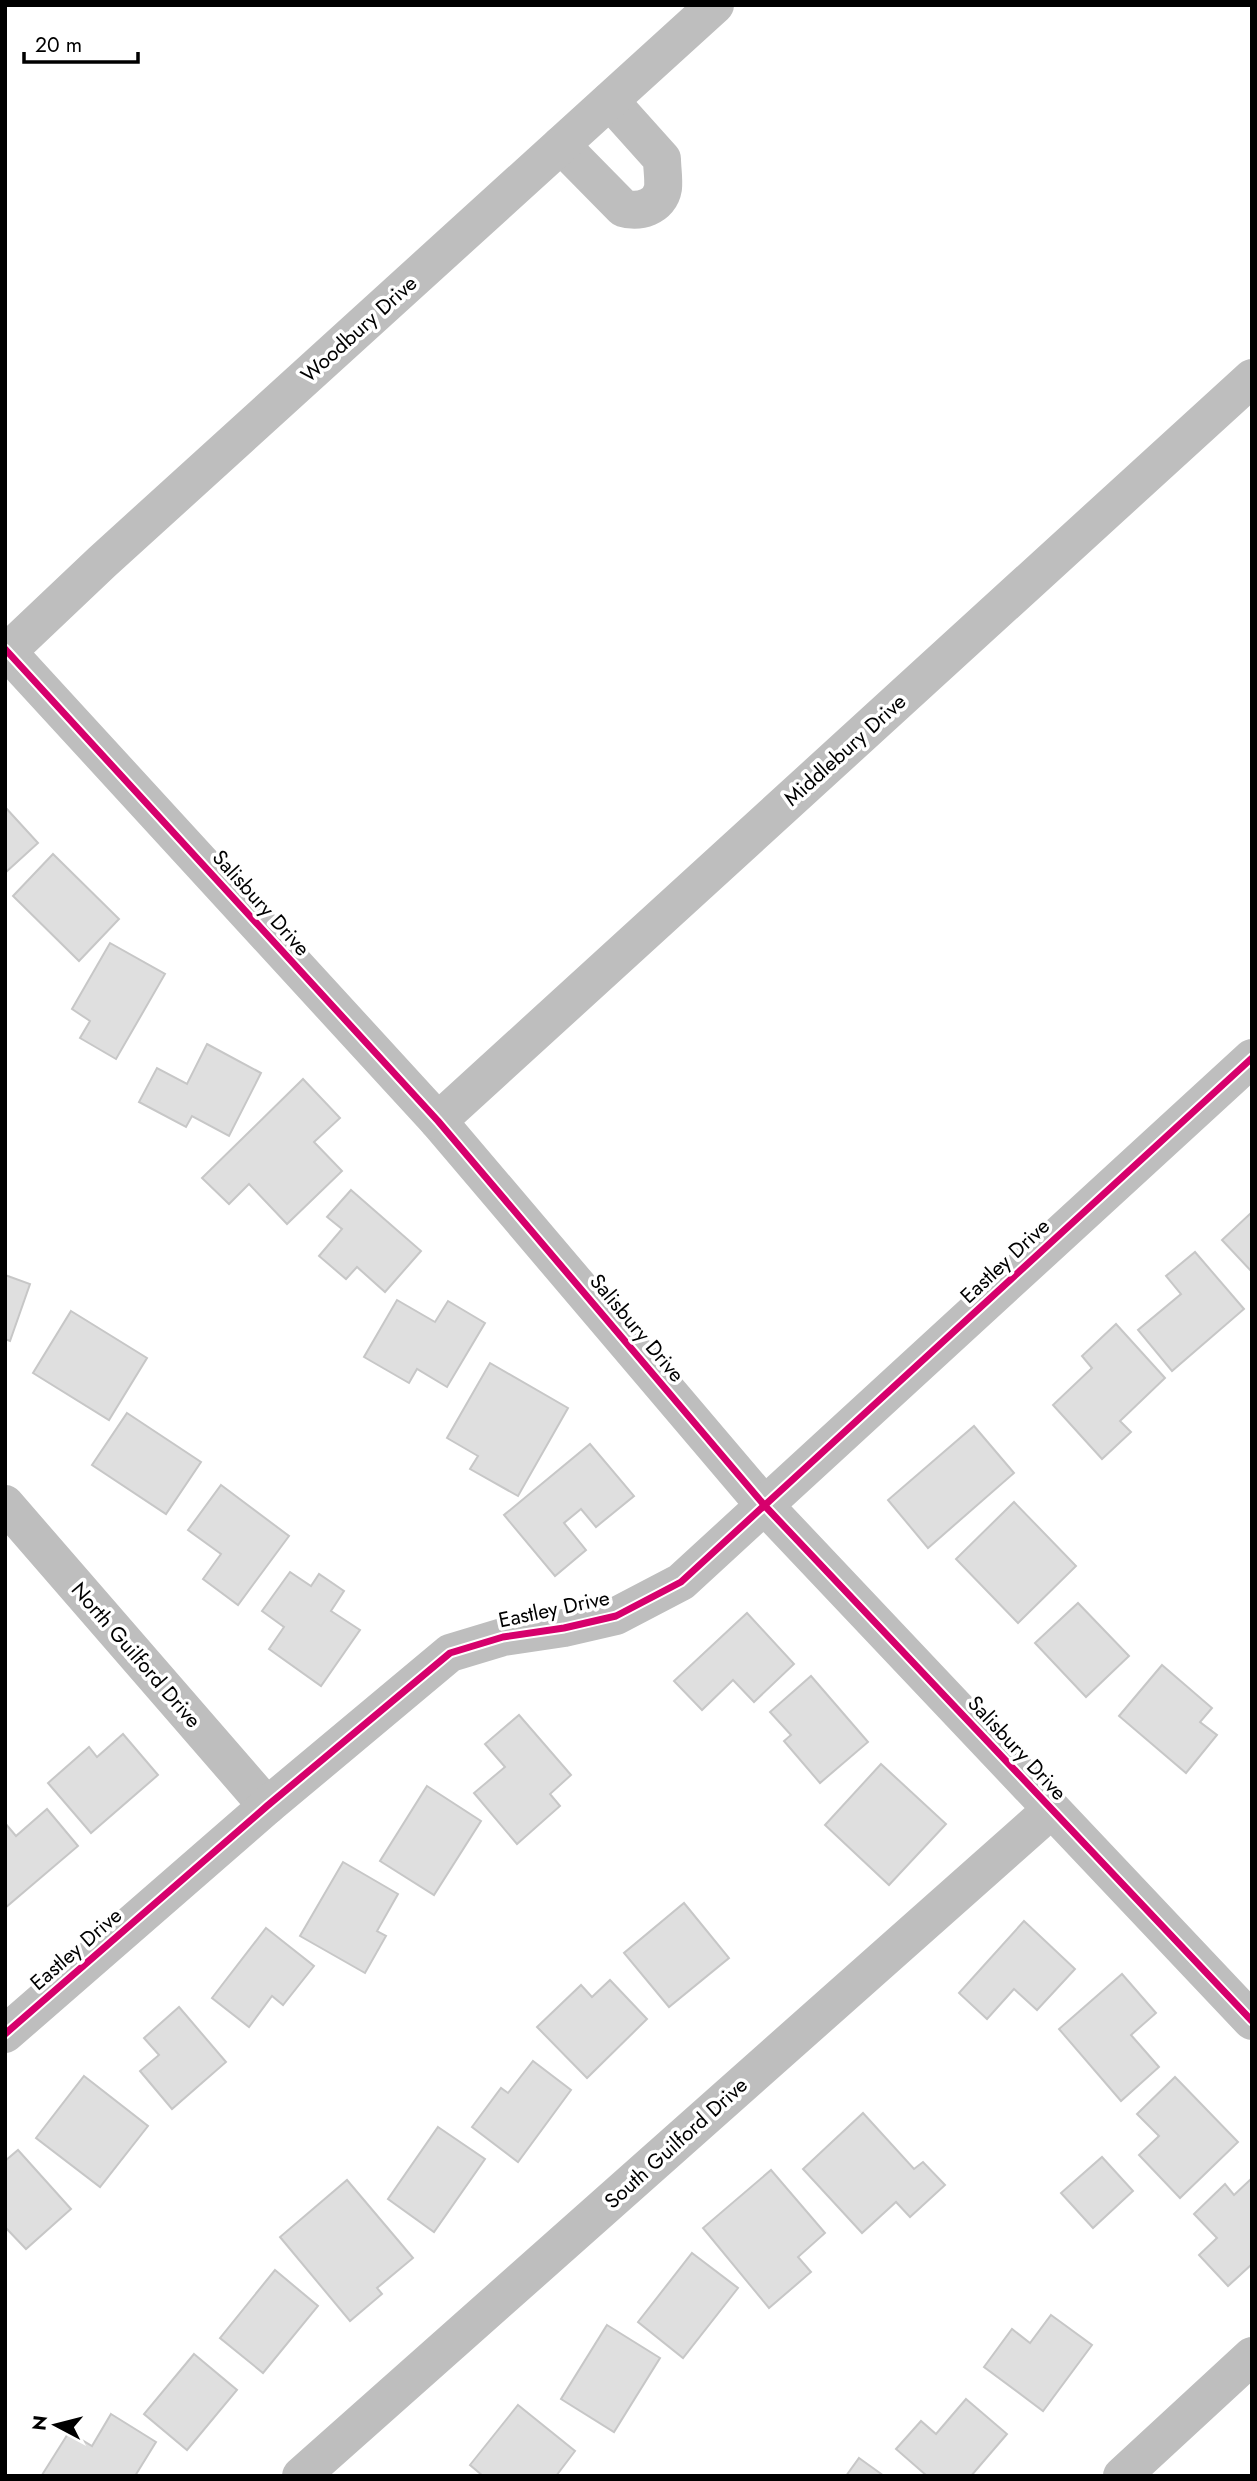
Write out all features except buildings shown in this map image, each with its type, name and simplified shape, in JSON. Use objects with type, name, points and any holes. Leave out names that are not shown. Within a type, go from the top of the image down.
[{"type":"street","name":"Woodbury Drive","points":[[6,652],[715,5]]},
{"type":"street","points":[[561,145],[623,208],[635,212],[653,205],[663,191],[662,159],[610,101]]},
{"type":"street","name":"Middlebury Drive","points":[[438,1121],[1252,378]]},
{"type":"street","name":"Salisbury Drive","points":[[6,652],[438,1121],[765,1506],[1252,2021]]},
{"type":"street","name":"Eastley Drive","points":[[5,2034],[267,1805],[450,1653],[503,1637],[564,1628],[616,1616],[681,1582],[1252,1058]]},
{"type":"street","name":"North Guilford Drive","points":[[5,1504],[267,1805]]},
{"type":"street","name":"South Guilford Drive","points":[[301,2476],[1051,1810]]},
{"type":"street","points":[[1122,2476],[1252,2356]]},
{"type":"cycle path","points":[[5,649],[438,1121],[765,1506],[1252,2021]]},
{"type":"cycle path","points":[[5,2034],[267,1806],[450,1653],[503,1637],[564,1628],[616,1616],[681,1582],[1252,1058]]}]
